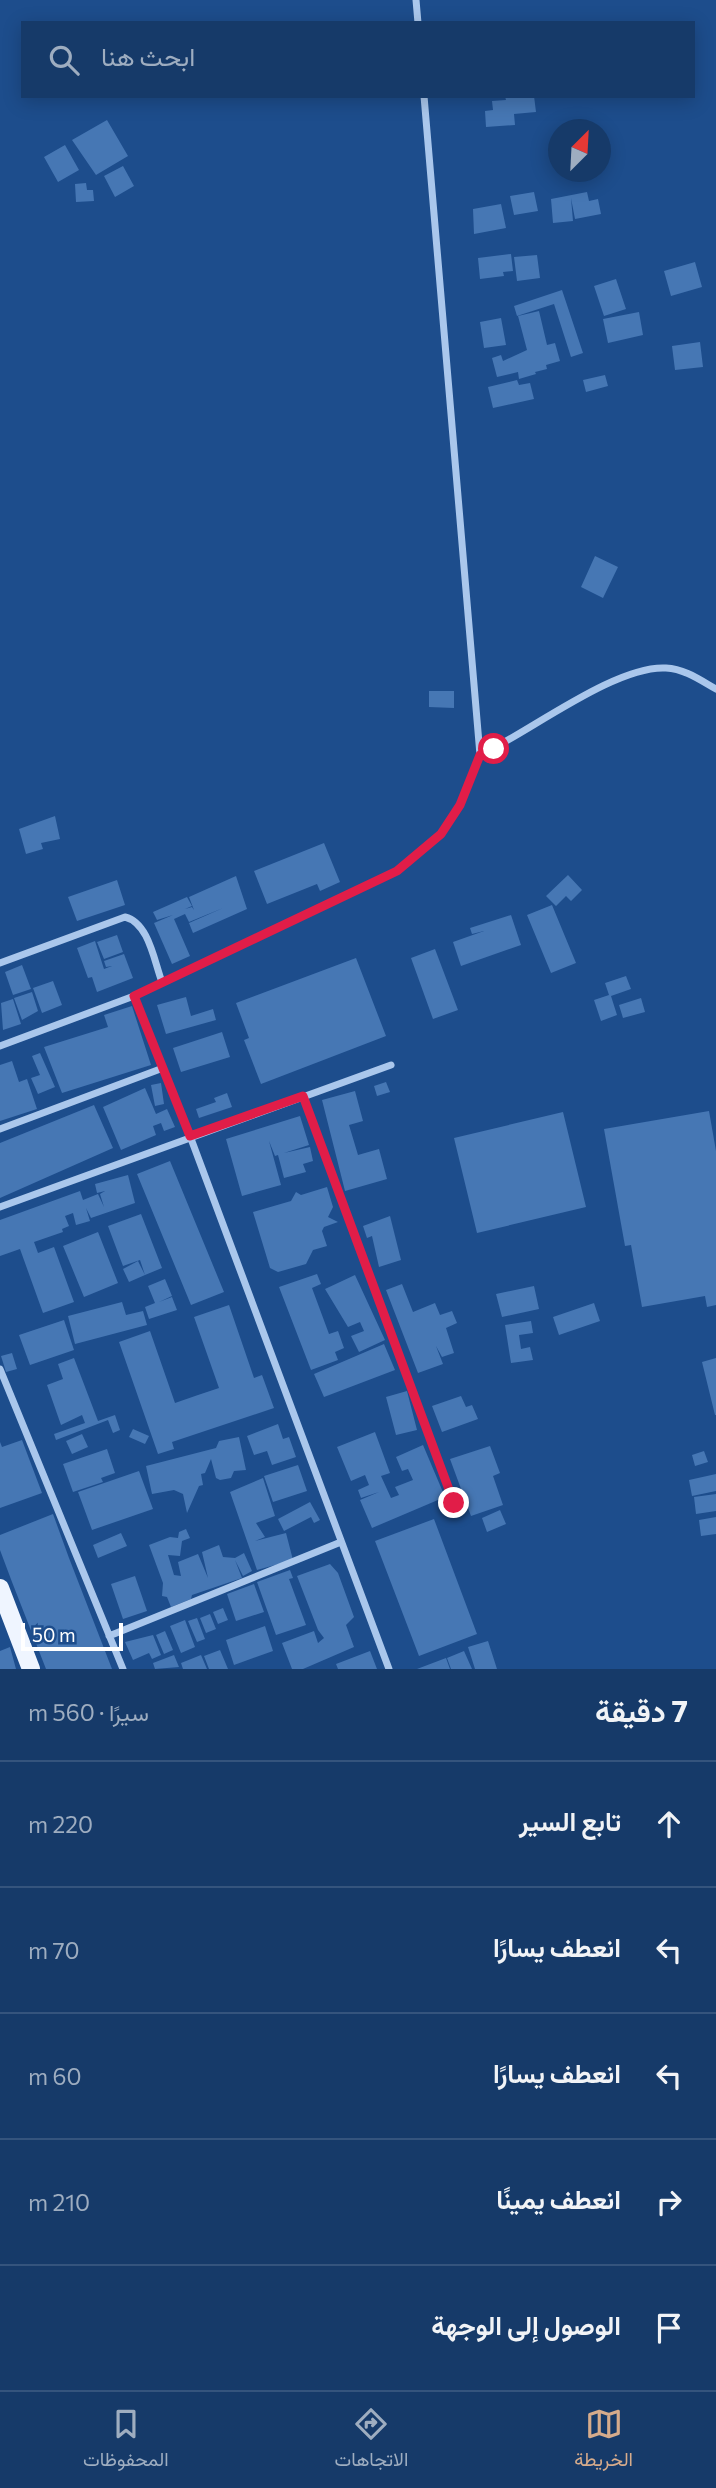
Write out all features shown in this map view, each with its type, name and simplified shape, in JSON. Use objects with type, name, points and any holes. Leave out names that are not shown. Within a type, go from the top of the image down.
[{"type":"main road","points":[[0,1588],[31,1669]]},
{"type":"street","points":[[416,0],[418,21]]},
{"type":"street","points":[[0,1046],[134,996],[397,871],[441,834],[460,805],[480,755],[424,98]]},
{"type":"street","points":[[480,755],[610,683],[641,673],[664,668],[685,672],[716,689]]},
{"type":"street","points":[[0,963],[125,917],[136,920],[142,928],[162,982]]},
{"type":"street","points":[[134,996],[190,1136],[389,1669]]},
{"type":"street","points":[[0,1207],[190,1136],[391,1066]]},
{"type":"street","points":[[0,1129],[163,1068]]},
{"type":"street","points":[[303,1096],[454,1503]]},
{"type":"street","points":[[0,1369],[123,1669]]},
{"type":"street","points":[[109,1636],[341,1542]]},
{"type":"building","points":[[534,98],[536,112],[514,114],[515,125],[486,127],[485,111],[493,110],[492,101]]},
{"type":"building","points":[[107,120],[128,156],[96,175],[72,140]]},
{"type":"building","points":[[65,145],[79,170],[58,182],[44,157]]},
{"type":"building","points":[[123,166],[134,186],[115,197],[104,176]]},
{"type":"building","points":[[86,183],[87,190],[93,190],[94,201],[76,202],[75,184]]},
{"type":"building","points":[[534,192],[538,211],[514,215],[510,196]]},
{"type":"building","points":[[587,192],[589,201],[598,199],[601,214],[575,219],[571,198],[573,221],[553,223],[551,199]]},
{"type":"building","points":[[501,204],[506,228],[474,234],[473,209]]},
{"type":"building","points":[[511,254],[513,271],[503,272],[504,276],[480,279],[478,258]]},
{"type":"building","points":[[537,255],[540,278],[517,281],[514,257]]},
{"type":"building","points":[[695,262],[702,287],[671,296],[664,271]]},
{"type":"building","points":[[616,279],[626,309],[604,316],[594,286]]},
{"type":"building","points":[[562,290],[583,353],[571,357],[554,304],[517,316],[514,306]]},
{"type":"building","points":[[539,311],[547,345],[555,343],[560,361],[546,365],[547,369],[535,372],[536,374],[519,379],[518,372],[497,377],[492,358],[501,355],[503,361],[527,350],[518,316]]},
{"type":"building","points":[[639,312],[643,335],[608,343],[603,319]]},
{"type":"building","points":[[501,318],[506,345],[484,348],[480,322]]},
{"type":"building","points":[[700,342],[703,367],[675,370],[672,346]]},
{"type":"building","points":[[605,375],[608,386],[586,392],[583,380]]},
{"type":"building","points":[[517,380],[519,385],[530,383],[534,399],[493,408],[488,387]]},
{"type":"building","points":[[595,556],[618,567],[603,598],[581,587]]},
{"type":"building","points":[[429,691],[454,691],[454,708],[429,707]]},
{"type":"building","points":[[55,816],[60,839],[41,843],[43,849],[26,854],[19,829]]},
{"type":"building","points":[[324,843],[340,882],[320,891],[317,884],[267,904],[254,871]]},
{"type":"building","points":[[568,875],[582,890],[571,901],[566,896],[556,906],[546,896]]},
{"type":"building","points":[[236,876],[247,909],[193,933],[189,923],[223,908],[189,922],[185,914],[174,919],[190,956],[172,964],[154,923],[173,915],[157,920],[153,912],[187,897],[192,906],[185,909],[192,907],[194,910],[189,897]]},
{"type":"building","points":[[117,880],[125,905],[77,921],[68,897]]},
{"type":"building","points":[[552,905],[576,963],[551,973],[527,915]]},
{"type":"building","points":[[511,915],[521,945],[461,966],[453,942],[484,931],[472,934],[470,928]]},
{"type":"building","points":[[117,935],[123,952],[104,959],[97,942]]},
{"type":"building","points":[[95,941],[104,969],[112,966],[106,967],[104,961],[124,954],[133,978],[97,992],[92,977],[88,978],[77,948]]},
{"type":"building","points":[[435,949],[458,1010],[433,1019],[411,958]]},
{"type":"building","points":[[356,958],[386,1036],[261,1084],[244,1040],[249,1038],[236,1003]]},
{"type":"building","points":[[22,965],[31,989],[13,995],[5,972]]},
{"type":"building","points":[[626,976],[631,989],[611,996],[617,1015],[601,1021],[594,1000],[609,995],[605,983]]},
{"type":"building","points":[[53,981],[62,1005],[42,1013],[33,988]]},
{"type":"building","points":[[32,992],[38,1011],[22,1020],[14,998]]},
{"type":"building","points":[[186,997],[191,1016],[213,1009],[216,1020],[166,1034],[157,1005]]},
{"type":"building","points":[[641,998],[645,1012],[623,1018],[619,1005]]},
{"type":"building","points":[[13,999],[21,1024],[3,1030],[1,1003]]},
{"type":"building","points":[[132,1006],[151,1065],[62,1093],[44,1047],[108,1027],[104,1015]]},
{"type":"building","points":[[222,1032],[230,1057],[181,1072],[173,1048]]},
{"type":"building","points":[[40,1053],[55,1087],[38,1094],[31,1078],[40,1075],[32,1056]]},
{"type":"building","points":[[12,1061],[19,1082],[27,1079],[37,1109],[0,1121],[0,1065]]},
{"type":"building","points":[[386,1082],[390,1092],[377,1096],[374,1086]]},
{"type":"building","points":[[161,1083],[164,1104],[155,1106],[151,1085]]},
{"type":"building","points":[[145,1088],[156,1114],[167,1109],[175,1127],[164,1131],[161,1123],[153,1126],[156,1135],[121,1150],[103,1107]]},
{"type":"building","points":[[355,1091],[363,1121],[349,1125],[358,1155],[379,1149],[387,1179],[345,1191],[322,1100]]},
{"type":"building","points":[[227,1093],[232,1107],[199,1118],[196,1109],[216,1102],[214,1098]]},
{"type":"building","points":[[94,1105],[113,1148],[0,1198],[0,1143]]},
{"type":"building","points":[[709,1111],[716,1151],[716,1305],[707,1307],[705,1296],[642,1307],[631,1245],[625,1246],[604,1129]]},
{"type":"building","points":[[563,1112],[586,1207],[477,1233],[454,1138]]},
{"type":"building","points":[[300,1116],[309,1145],[284,1153],[310,1147],[313,1161],[303,1164],[306,1172],[284,1178],[278,1155],[275,1156],[269,1141],[281,1185],[242,1196],[226,1139]]},
{"type":"building","points":[[170,1161],[224,1292],[191,1305],[137,1174]]},
{"type":"building","points":[[128,1175],[135,1203],[91,1218],[86,1208],[90,1221],[76,1225],[73,1213],[65,1216],[69,1226],[62,1229],[63,1232],[34,1242],[38,1253],[54,1247],[74,1302],[43,1313],[20,1249],[0,1256],[0,1220],[80,1191],[83,1200],[98,1194],[104,1207],[100,1194],[105,1191],[97,1193],[95,1184]]},
{"type":"building","points":[[327,1187],[333,1207],[328,1217],[338,1222],[324,1227],[322,1231],[327,1246],[313,1250],[306,1264],[278,1272],[270,1268],[253,1212],[291,1201],[296,1192],[301,1195]]},
{"type":"building","points":[[141,1214],[162,1268],[145,1275],[140,1260],[123,1266],[108,1226]]},
{"type":"building","points":[[390,1216],[401,1260],[379,1267],[372,1236],[367,1238],[363,1226]]},
{"type":"building","points":[[98,1232],[118,1283],[84,1297],[63,1246]]},
{"type":"building","points":[[138,1261],[145,1275],[129,1282],[123,1269]]},
{"type":"building","points":[[317,1274],[321,1284],[312,1288],[329,1334],[338,1331],[344,1348],[335,1352],[338,1360],[311,1370],[279,1287]]},
{"type":"building","points":[[355,1275],[385,1340],[359,1352],[351,1336],[364,1331],[360,1322],[348,1327],[325,1289]]},
{"type":"building","points":[[165,1279],[172,1296],[159,1302],[172,1297],[177,1310],[149,1319],[145,1307],[155,1303],[148,1286]]},
{"type":"building","points":[[402,1284],[413,1312],[435,1303],[440,1315],[452,1311],[457,1323],[446,1328],[454,1353],[442,1357],[436,1346],[443,1364],[418,1373],[386,1290]]},
{"type":"building","points":[[534,1286],[539,1309],[502,1317],[496,1294]]},
{"type":"building","points":[[122,1302],[126,1315],[143,1311],[147,1325],[75,1344],[68,1316]]},
{"type":"building","points":[[594,1303],[600,1321],[559,1335],[553,1317]]},
{"type":"building","points":[[229,1305],[254,1378],[262,1375],[274,1408],[172,1442],[174,1449],[158,1454],[119,1342],[150,1331],[175,1403],[219,1388],[194,1317]]},
{"type":"building","points":[[64,1320],[74,1350],[30,1365],[19,1335]]},
{"type":"building","points":[[531,1321],[533,1333],[519,1335],[521,1349],[530,1347],[533,1360],[511,1363],[505,1325]]},
{"type":"building","points":[[384,1344],[395,1370],[324,1397],[314,1374]]},
{"type":"building","points":[[12,1353],[17,1369],[6,1372],[1,1356]]},
{"type":"building","points":[[74,1358],[98,1421],[115,1415],[120,1430],[113,1433],[108,1420],[56,1440],[54,1434],[85,1423],[82,1415],[61,1425],[47,1385],[63,1379],[58,1364]]},
{"type":"building","points":[[716,1358],[716,1415],[715,1415],[702,1362]]},
{"type":"building","points":[[407,1391],[417,1430],[396,1435],[386,1397]]},
{"type":"building","points":[[461,1396],[466,1407],[472,1405],[478,1419],[442,1432],[432,1406]]},
{"type":"building","points":[[278,1424],[283,1439],[289,1437],[296,1457],[272,1465],[267,1451],[254,1455],[247,1436]]},
{"type":"building","points":[[133,1429],[149,1436],[145,1444],[129,1437]]},
{"type":"building","points":[[375,1432],[390,1473],[381,1476],[391,1498],[399,1495],[395,1487],[413,1480],[408,1469],[402,1471],[396,1457],[423,1445],[445,1497],[372,1528],[360,1500],[379,1492],[361,1498],[358,1490],[369,1485],[365,1475],[351,1481],[337,1447]]},
{"type":"building","points":[[82,1434],[88,1447],[72,1454],[66,1441]]},
{"type":"building","points":[[239,1437],[246,1470],[234,1471],[231,1478],[220,1480],[216,1478],[211,1459],[205,1473],[201,1474],[203,1485],[199,1486],[187,1513],[183,1494],[174,1490],[152,1494],[146,1466],[216,1448],[219,1441]]},
{"type":"building","points":[[22,1440],[42,1493],[0,1508],[0,1442],[2,1447]]},
{"type":"building","points":[[490,1446],[500,1473],[493,1476],[503,1505],[471,1516],[450,1459]]},
{"type":"building","points":[[107,1449],[115,1473],[101,1478],[103,1482],[73,1492],[63,1464]]},
{"type":"building","points":[[704,1451],[708,1462],[695,1466],[692,1455]]},
{"type":"building","points":[[298,1465],[307,1491],[273,1502],[264,1476]]},
{"type":"building","points":[[139,1471],[153,1509],[92,1530],[78,1492]]},
{"type":"building","points":[[716,1474],[716,1491],[692,1496],[689,1480]]},
{"type":"building","points":[[263,1478],[275,1516],[256,1523],[265,1537],[255,1541],[286,1533],[293,1560],[257,1570],[230,1492]]},
{"type":"building","points":[[716,1494],[716,1511],[696,1514],[694,1497]]},
{"type":"building","points":[[310,1502],[320,1520],[314,1523],[311,1517],[284,1531],[278,1519]]},
{"type":"building","points":[[500,1510],[506,1524],[487,1532],[482,1518]]},
{"type":"building","points":[[53,1514],[112,1669],[46,1669],[12,1582],[0,1550],[0,1535]]},
{"type":"building","points":[[716,1517],[716,1534],[701,1536],[699,1520]]},
{"type":"building","points":[[434,1519],[477,1634],[419,1656],[375,1541]]},
{"type":"building","points":[[186,1529],[190,1538],[182,1541],[180,1556],[168,1555],[174,1575],[181,1576],[178,1562],[198,1554],[208,1578],[202,1552],[219,1545],[223,1557],[235,1558],[244,1553],[252,1571],[243,1576],[235,1560],[242,1578],[192,1595],[191,1599],[171,1607],[167,1597],[162,1596],[163,1583],[149,1545],[170,1537],[178,1538],[179,1532]]},
{"type":"building","points":[[121,1533],[127,1546],[98,1558],[93,1545]]},
{"type":"building","points":[[330,1564],[338,1573],[354,1617],[346,1625],[354,1647],[303,1669],[292,1669],[282,1643],[314,1631],[318,1643],[324,1638],[318,1630],[297,1576]]},
{"type":"building","points":[[290,1570],[293,1578],[289,1579],[306,1625],[276,1635],[257,1582]]},
{"type":"building","points":[[135,1576],[147,1611],[123,1619],[111,1584]]},
{"type":"building","points":[[254,1584],[264,1612],[236,1621],[227,1594]]},
{"type":"building","points":[[223,1608],[228,1620],[218,1624],[213,1612]]},
{"type":"building","points":[[210,1614],[216,1629],[206,1633],[200,1618]]},
{"type":"building","points":[[197,1618],[205,1639],[197,1642],[188,1621]]},
{"type":"building","points":[[185,1620],[195,1647],[181,1653],[170,1626]]},
{"type":"building","points":[[265,1626],[273,1651],[234,1665],[226,1640]]},
{"type":"building","points":[[165,1631],[173,1650],[164,1654],[156,1635]]},
{"type":"building","points":[[153,1635],[161,1655],[152,1659],[149,1653],[133,1660],[125,1642]]},
{"type":"building","points":[[488,1641],[497,1669],[475,1669],[468,1647]]},
{"type":"building","points":[[10,1647],[16,1669],[0,1669],[0,1651]]},
{"type":"building","points":[[220,1650],[228,1669],[209,1669],[204,1656]]},
{"type":"building","points":[[370,1651],[377,1669],[338,1669],[336,1664]]},
{"type":"building","points":[[464,1651],[472,1669],[451,1669],[447,1658]]},
{"type":"building","points":[[174,1655],[179,1667],[155,1669],[153,1663]]},
{"type":"building","points":[[201,1655],[207,1669],[183,1669],[181,1663]]},
{"type":"building","points":[[446,1658],[450,1669],[417,1669]]},
{"type":"route","points":[[454,1503],[303,1096],[190,1136],[134,996],[397,871],[441,834],[460,805],[480,755],[494,749]]}]
